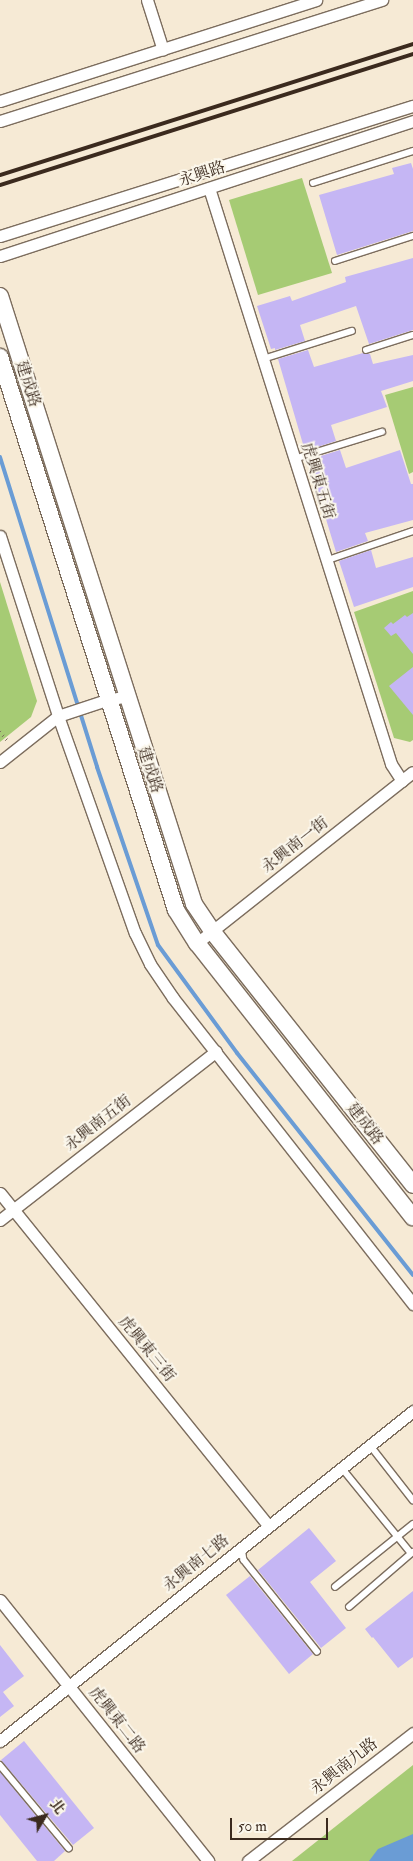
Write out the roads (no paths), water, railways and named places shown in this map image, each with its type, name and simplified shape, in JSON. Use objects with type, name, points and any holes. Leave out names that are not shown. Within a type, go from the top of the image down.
[{"type":"street","points":[[146,0],[163,50]]},
{"type":"street","points":[[0,101],[316,0]]},
{"type":"street","points":[[0,121],[380,0]]},
{"type":"street","name":"永興路","points":[[0,236],[413,106]]},
{"type":"street","name":"永興路","points":[[0,256],[413,120]]},
{"type":"street","name":"虎興東五街","points":[[209,188],[391,764],[402,780]]},
{"type":"street","name":"建成路","points":[[0,296],[126,696],[194,904],[212,931],[413,1185]]},
{"type":"street","name":"建成路","points":[[0,357],[106,700],[176,910],[197,943],[413,1217]]},
{"type":"street","points":[[0,536],[63,714],[135,933],[150,964],[168,991],[413,1304]]},
{"type":"street","points":[[0,762],[63,714],[106,700],[126,696]]},
{"type":"street","name":"永興南一街","points":[[197,943],[413,772]]},
{"type":"street","name":"永興南五街","points":[[0,1220],[216,1051]]},
{"type":"street","name":"虎興東三街","points":[[0,1193],[270,1526]]},
{"type":"street","name":"永興南七路","points":[[0,1741],[413,1411]]},
{"type":"street","name":"虎興東二路","points":[[0,1600],[208,1861]]},
{"type":"street","name":"永興南九路","points":[[248,1861],[413,1733]]},
{"type":"lane","points":[[313,183],[413,151]]},
{"type":"lane","points":[[335,261],[413,236]]},
{"type":"lane","points":[[263,359],[352,331]]},
{"type":"lane","points":[[366,350],[413,335]]},
{"type":"lane","points":[[294,459],[382,432]]},
{"type":"lane","points":[[325,560],[413,531]]},
{"type":"lane","points":[[370,1445],[413,1500]]},
{"type":"lane","points":[[342,1468],[412,1553],[349,1606]]},
{"type":"lane","points":[[335,1587],[413,1524]]},
{"type":"lane","points":[[242,1548],[244,1560],[317,1651]]},
{"type":"lane","points":[[0,1765],[69,1848]]},
{"type":"water","points":[[413,1834],[413,1861],[369,1861],[378,1849]]},
{"type":"waterway","points":[[0,457],[97,767],[158,945],[237,1053],[413,1275]]},
{"type":"railway","points":[[0,175],[413,44]]},
{"type":"railway","points":[[0,185],[413,54]]}]
